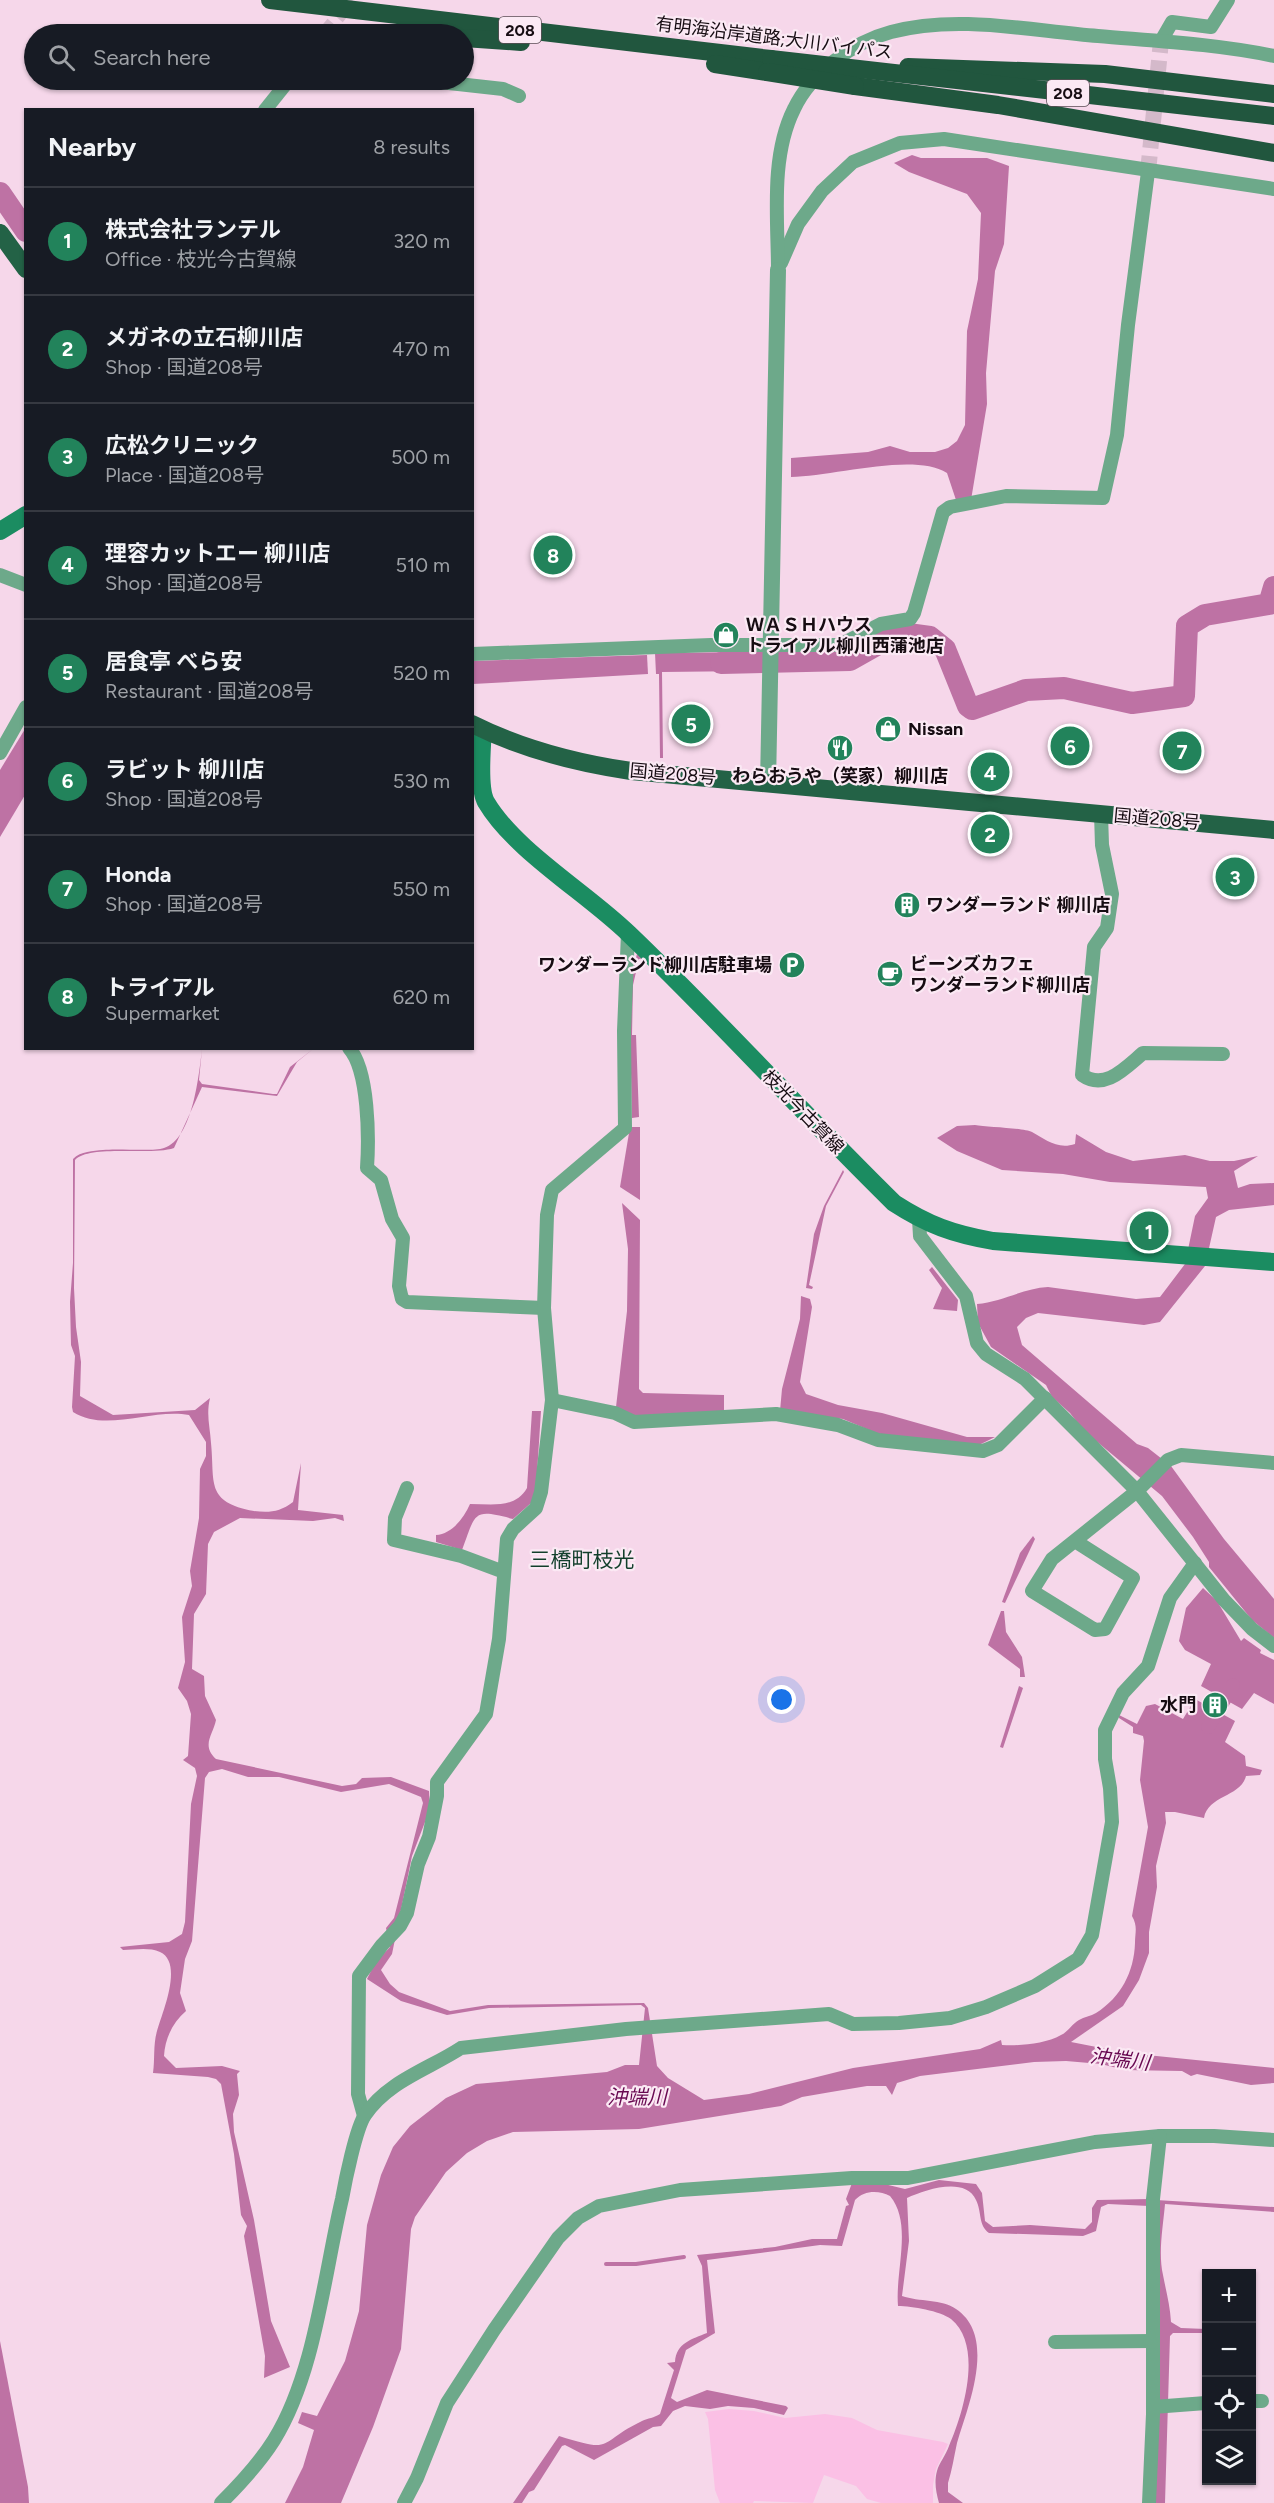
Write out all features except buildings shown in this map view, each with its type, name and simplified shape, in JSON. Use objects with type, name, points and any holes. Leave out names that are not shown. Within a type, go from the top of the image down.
[{"type":"highway","name":"有明海沿岸道路;大川バイパス","points":[[270,0],[464,24]]},
{"type":"highway","name":"有明海沿岸道路;大川バイパス","points":[[322,0],[771,61],[865,62],[1274,109]]},
{"type":"highway","points":[[406,17],[422,24]]},
{"type":"highway","name":"有明海沿岸道路;大川バイパス","points":[[474,25],[771,61],[1274,116]]},
{"type":"highway","points":[[474,39],[771,61],[855,86],[1030,110],[1274,153]]},
{"type":"highway","points":[[908,67],[1105,74],[1274,94]]},
{"type":"highway","points":[[0,233],[24,266]]},
{"type":"highway","name":"国道208号","points":[[478,727],[533,749],[589,765],[768,784],[1274,830]]},
{"type":"main road","points":[[0,531],[24,516]]},
{"type":"main road","name":"枝光今古賀線","points":[[478,727],[478,794],[527,848],[628,933],[894,1203],[919,1219],[957,1234],[993,1241],[1274,1262]]},
{"type":"street","points":[[1161,41],[1172,22],[1211,27],[1228,0]]},
{"type":"street","points":[[768,784],[778,179],[784,140],[794,109],[820,75],[851,49],[890,32],[932,25],[977,25],[1161,41],[1274,56]]},
{"type":"street","points":[[474,86],[503,89],[519,96]]},
{"type":"street","points":[[267,108],[280,90]]},
{"type":"street","points":[[778,270],[798,224],[822,191],[853,162],[900,143],[944,139],[1148,172],[1274,189]]},
{"type":"street","points":[[474,654],[840,645],[881,624],[910,619],[915,613],[943,512],[950,507],[1006,496],[1103,498],[1117,435],[1128,325],[1148,172]]},
{"type":"street","points":[[0,575],[24,584]]},
{"type":"street","points":[[0,753],[24,711]]},
{"type":"street","points":[[1101,814],[1102,845],[1112,894],[1107,928],[1094,948],[1082,1075],[1090,1081],[1102,1081],[1119,1073],[1143,1053],[1223,1054]]},
{"type":"street","points":[[221,2503],[257,2464],[275,2438],[290,2405],[312,2343],[333,2236],[364,2116],[358,2094],[359,1976],[382,1945],[400,1926],[407,1913],[418,1864],[429,1837],[437,1796],[437,1782],[486,1714],[499,1639],[507,1539],[513,1529],[536,1508],[542,1492],[552,1400],[544,1308],[547,1215],[552,1190],[625,1128],[624,1031],[628,933]]},
{"type":"street","points":[[350,1050],[358,1062],[369,1125],[367,1168],[381,1180],[392,1219],[403,1238],[399,1286],[402,1299],[407,1302],[544,1308]]},
{"type":"street","points":[[919,1219],[920,1236],[966,1296],[977,1343],[986,1354],[1025,1379],[1046,1398],[1137,1491],[1240,1617],[1274,1646]]},
{"type":"street","points":[[552,1400],[615,1413],[634,1422],[776,1414],[838,1425],[878,1440],[983,1451],[998,1445],[1046,1398]]},
{"type":"street","points":[[1075,1541],[1133,1578],[1105,1629],[1095,1630],[1032,1591],[1052,1559],[1137,1491],[1168,1460],[1181,1455],[1274,1463]]},
{"type":"street","points":[[407,1488],[395,1518],[394,1540],[461,1556],[504,1572]]},
{"type":"street","points":[[364,2116],[393,2087],[413,2073],[444,2059],[461,2048],[626,2029],[829,2014],[853,2024],[899,2023],[950,2018],[986,2007],[1035,1986],[1078,1959],[1092,1935],[1112,1822],[1110,1788],[1104,1759],[1104,1730],[1123,1693],[1148,1666],[1170,1598],[1195,1563]]},
{"type":"street","points":[[404,2503],[417,2478],[447,2403],[494,2330],[558,2238],[578,2218],[599,2206],[680,2190],[852,2178],[908,2178],[1095,2142],[1160,2136],[1214,2136],[1274,2140]]},
{"type":"street","points":[[1149,2503],[1160,2406],[1152,2342],[1153,2204],[1160,2136]]},
{"type":"street","points":[[1055,2342],[1152,2342]]},
{"type":"street","points":[[1160,2406],[1202,2403]]},
{"type":"shaded area","points":[[729,2409],[754,2411],[785,2418],[825,2414],[852,2418],[877,2430],[948,2444],[936,2469],[933,2503],[881,2503],[867,2499],[856,2486],[824,2475],[813,2503],[754,2501],[753,2503],[720,2503],[715,2490],[708,2419],[705,2412]]},
{"type":"water","points":[[912,155],[921,158],[987,158],[1009,166],[1004,244],[995,271],[986,373],[987,404],[971,500],[956,500],[947,473],[932,467],[894,465],[791,477],[791,458],[868,452],[890,446],[910,452],[935,452],[948,448],[957,441],[965,425],[967,331],[978,279],[981,213],[967,194],[909,172],[894,163]]},
{"type":"water","points":[[752,652],[752,671],[662,672],[663,758],[660,758],[659,674],[656,674],[655,653]]},
{"type":"water","points":[[647,655],[648,674],[474,684],[474,661]]},
{"type":"water","points":[[24,731],[24,797],[0,837],[0,770]]},
{"type":"water","points":[[637,954],[644,958],[639,959],[633,985],[632,1035],[636,1035],[639,1117],[632,1118],[629,984]]},
{"type":"water","points":[[202,1050],[199,1080],[202,1084],[277,1094],[290,1067],[312,1050],[297,1062],[277,1096],[202,1087],[190,1113]]},
{"type":"water","points":[[975,1125],[1028,1131],[1063,1146],[1075,1144],[1076,1134],[1106,1152],[1133,1161],[1185,1155],[1210,1161],[1234,1161],[1258,1156],[1234,1171],[1238,1188],[1250,1184],[1274,1183],[1274,1205],[1229,1210],[1216,1217],[1205,1266],[1160,1322],[1144,1325],[1038,1313],[1026,1318],[1017,1327],[1022,1345],[1137,1444],[1148,1448],[1171,1466],[1224,1539],[1274,1599],[1274,1638],[1252,1620],[1209,1567],[1209,1562],[1193,1537],[1162,1496],[1083,1430],[1070,1413],[1052,1397],[1046,1385],[991,1347],[978,1323],[977,1304],[1039,1288],[1048,1287],[1136,1299],[1160,1297],[1185,1264],[1195,1216],[1208,1198],[1206,1187],[1110,1182],[1063,1174],[1002,1170],[957,1151],[937,1138],[957,1126]]},
{"type":"water","points":[[630,1127],[640,1127],[640,1200],[620,1187]]},
{"type":"water","name":"沖端川","points":[[181,1134],[174,1148],[151,1151],[94,1152],[75,1160],[74,1288],[81,1362],[80,1396],[113,1415],[195,1410],[210,1398],[208,1415],[213,1480],[220,1496],[238,1507],[254,1511],[270,1512],[284,1508],[293,1502],[301,1463],[298,1510],[343,1515],[344,1521],[335,1518],[313,1521],[240,1518],[214,1532],[208,1544],[206,1594],[194,1614],[192,1669],[204,1676],[205,1696],[216,1720],[209,1740],[209,1749],[216,1759],[342,1786],[356,1784],[362,1778],[391,1777],[429,1791],[430,1809],[412,1856],[392,1954],[381,1970],[390,1984],[399,1992],[450,2011],[488,2005],[644,2003],[648,2008],[657,2066],[668,2078],[704,2100],[749,2094],[853,2068],[980,2049],[1001,2040],[1002,2045],[1017,2045],[1055,2038],[1079,2020],[1105,2007],[1119,1991],[1129,1974],[1134,1954],[1136,1926],[1132,1916],[1148,1827],[1140,1780],[1144,1741],[1143,1736],[1133,1733],[1133,1727],[1119,1718],[1119,1715],[1137,1724],[1146,1706],[1155,1704],[1183,1719],[1195,1699],[1235,1721],[1225,1742],[1245,1756],[1246,1766],[1262,1770],[1260,1775],[1246,1776],[1238,1788],[1207,1810],[1204,1818],[1165,1812],[1166,1823],[1156,1866],[1157,1887],[1149,1932],[1149,1953],[1139,1980],[1123,2006],[1071,2042],[1127,2053],[1274,2068],[1274,2083],[1251,2085],[1197,2074],[1191,2076],[1182,2071],[1125,2070],[1101,2064],[1066,2061],[1034,2062],[920,2076],[897,2083],[892,2095],[886,2086],[867,2086],[802,2097],[781,2106],[639,2129],[513,2132],[487,2141],[467,2153],[446,2172],[415,2217],[411,2229],[401,2349],[373,2427],[341,2503],[285,2503],[303,2467],[314,2430],[298,2423],[302,2412],[317,2416],[345,2361],[359,2311],[367,2225],[381,2175],[393,2147],[410,2126],[446,2098],[476,2084],[607,2072],[625,2065],[639,2065],[645,2008],[641,2005],[489,2008],[447,2015],[401,2001],[367,1979],[375,1963],[390,1947],[386,1928],[394,1918],[423,1803],[421,1797],[389,1784],[341,1792],[279,1777],[248,1777],[222,1769],[209,1772],[205,1778],[192,1941],[185,1959],[180,1993],[186,2011],[170,2031],[164,2056],[176,2068],[222,2066],[240,2071],[237,2074],[239,2095],[233,2114],[234,2132],[254,2220],[271,2321],[290,2367],[264,2378],[265,2356],[244,2236],[247,2226],[241,2215],[234,2154],[221,2084],[216,2079],[208,2077],[153,2073],[156,2036],[169,1989],[170,1966],[167,1958],[156,1950],[123,1950],[120,1947],[169,1942],[182,1934],[185,1922],[191,1804],[197,1776],[195,1768],[183,1760],[188,1756],[191,1714],[187,1701],[178,1688],[185,1662],[182,1617],[192,1586],[190,1571],[199,1518],[200,1469],[206,1456],[206,1442],[189,1415],[100,1420],[86,1418],[73,1412],[72,1407],[75,1356],[71,1345],[70,1302],[73,1263],[73,1159],[91,1151],[164,1148]]},
{"type":"water","points":[[843,1170],[826,1206],[809,1285],[813,1287],[812,1289],[806,1288],[814,1234],[824,1206]]},
{"type":"water","points":[[622,1203],[640,1220],[639,1389],[643,1393],[724,1395],[724,1411],[632,1417],[616,1407],[627,1311],[628,1249]]},
{"type":"water","points":[[932,1267],[958,1300],[957,1311],[933,1309],[942,1288],[929,1270]]},
{"type":"water","points":[[801,1296],[810,1299],[812,1307],[800,1382],[806,1394],[838,1405],[882,1413],[967,1437],[995,1437],[979,1445],[888,1438],[843,1419],[780,1411],[782,1389],[800,1319]]},
{"type":"water","points":[[532,1411],[541,1411],[536,1489],[531,1503],[513,1519],[490,1514],[477,1516],[462,1550],[436,1542],[436,1535],[447,1532],[457,1524],[470,1504],[502,1504],[522,1495],[527,1488]]},
{"type":"water","points":[[1033,1536],[1035,1539],[1005,1603],[1002,1602],[1020,1553]]},
{"type":"water","points":[[1203,1588],[1217,1601],[1241,1641],[1244,1638],[1261,1650],[1260,1653],[1274,1660],[1274,1704],[1254,1693],[1242,1709],[1201,1686],[1211,1664],[1185,1650],[1179,1641],[1186,1608]]},
{"type":"water","points":[[1001,1611],[1004,1611],[1006,1632],[1022,1657],[1025,1677],[1020,1677],[1020,1669],[988,1645]]},
{"type":"water","points":[[1019,1686],[1023,1688],[1003,1748],[1000,1747]]},
{"type":"water","points":[[939,2180],[976,2184],[982,2193],[985,2221],[993,2227],[1030,2225],[1085,2229],[1092,2222],[1092,2208],[1097,2200],[1150,2199],[1149,2206],[1108,2204],[1101,2207],[1096,2231],[1083,2236],[989,2233],[983,2226],[976,2200],[963,2188],[944,2187],[907,2198],[909,2241],[902,2296],[937,2302],[956,2309],[969,2321],[975,2337],[976,2373],[948,2483],[948,2492],[963,2503],[939,2503],[936,2475],[960,2416],[968,2381],[967,2346],[961,2331],[946,2316],[898,2306],[901,2220],[890,2196],[876,2192],[863,2194],[855,2200],[842,2246],[820,2245],[707,2260],[715,2333],[686,2350],[671,2398],[677,2402],[707,2390],[786,2406],[788,2408],[784,2415],[754,2408],[728,2406],[710,2409],[685,2406],[673,2411],[661,2426],[653,2427],[594,2460],[565,2445],[562,2446],[534,2490],[529,2492],[522,2503],[513,2503],[559,2436],[590,2444],[605,2444],[642,2421],[660,2414],[674,2370],[667,2363],[675,2362],[678,2350],[686,2343],[707,2333],[702,2266],[697,2255],[775,2247],[812,2239],[837,2239],[846,2206],[849,2205],[846,2199],[852,2183],[880,2183],[905,2189]]},
{"type":"water","points":[[1156,2200],[1274,2207],[1274,2212],[1165,2204],[1161,2258],[1171,2322],[1181,2328],[1202,2329],[1202,2333],[1173,2333],[1170,2336],[1165,2503],[1156,2503]]},
{"type":"water","points":[[0,2341],[28,2487],[29,2503],[0,2503]]},
{"type":"waterway","points":[[0,193],[24,228]]},
{"type":"waterway","points":[[721,663],[850,660],[889,638],[908,634],[930,637],[945,649],[968,706],[972,709],[1026,690],[1064,688],[1132,703],[1184,696],[1187,626],[1205,615],[1269,604],[1274,587]]},
{"type":"waterway","points":[[1208,1727],[1233,1685]]},
{"type":"waterway","points":[[606,2264],[636,2264],[684,2257]]},
{"type":"tunnel","points":[[332,24],[352,0]]},
{"type":"tunnel","points":[[1148,172],[1161,41]]},
{"type":"place","name":"トライアル","points":[[553,555]]},
{"type":"place","name":"ＷＡＳＨハウス トライアル柳川西蒲池店","points":[[726,635]]},
{"type":"place","name":"居食亭 べら安","points":[[691,724]]},
{"type":"place","name":"Nissan","points":[[888,729]]},
{"type":"place","name":"ラビット 柳川店","points":[[1070,746]]},
{"type":"place","name":"わらおうや（笑家）柳川店","points":[[840,748]]},
{"type":"place","name":"Honda","points":[[1182,751]]},
{"type":"place","name":"理容カットエー 柳川店","points":[[990,772]]},
{"type":"place","name":"メガネの立石柳川店","points":[[990,834]]},
{"type":"place","name":"広松クリニック","points":[[1235,877]]},
{"type":"place","name":"ワンダーランド 柳川店","points":[[907,905]]},
{"type":"place","name":"ワンダーランド柳川店駐車場","points":[[792,965]]},
{"type":"place","name":"ビーンズカフェ ワンダーランド柳川店","points":[[890,974]]},
{"type":"place","name":"株式会社ランテル","points":[[1149,1231]]},
{"type":"place","name":"水門","points":[[1215,1705]]},
{"type":"district","name":"三橋町枝光","points":[[582,1560]]}]
